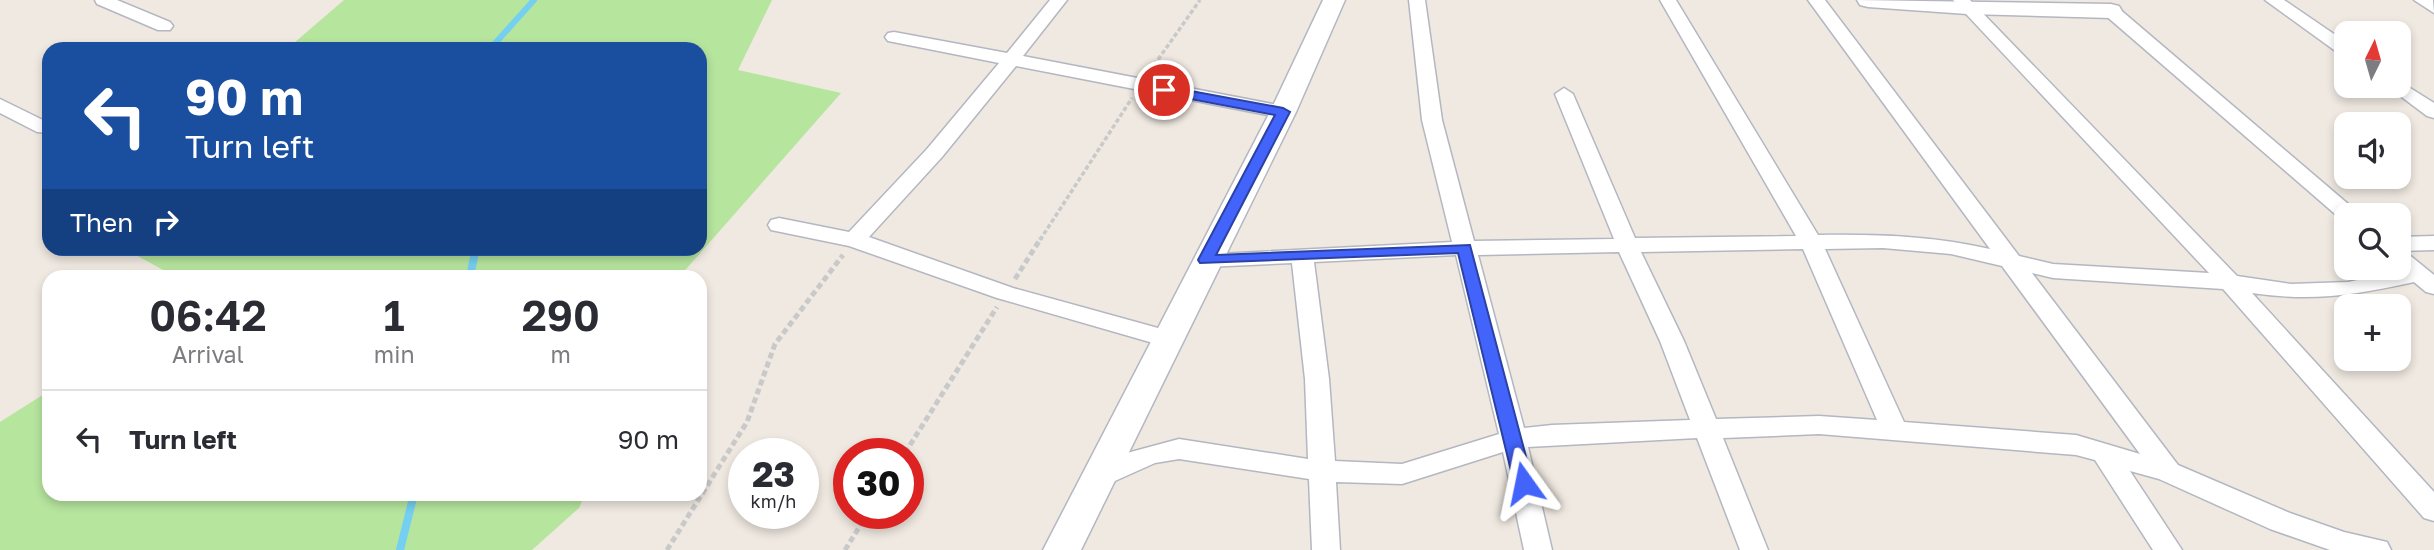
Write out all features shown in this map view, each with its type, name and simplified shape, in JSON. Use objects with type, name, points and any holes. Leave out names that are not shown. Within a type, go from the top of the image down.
[{"type":"street","points":[[103,0],[164,26]]},
{"type":"street","points":[[854,240],[912,180],[1012,62],[1059,0]]},
{"type":"street","points":[[1062,550],[1283,112],[1334,0]]},
{"type":"street","points":[[1417,0],[1432,120],[1514,439],[1538,550]]},
{"type":"street","points":[[1668,0],[1811,242],[1896,433]]},
{"type":"street","points":[[1816,0],[2168,472]]},
{"type":"street","points":[[1868,0],[2104,5],[2336,203]]},
{"type":"street","points":[[2273,0],[2334,42]]},
{"type":"street","points":[[2421,0],[2434,8]]},
{"type":"street","points":[[1964,3],[2230,282],[2434,510]]},
{"type":"street","points":[[894,37],[1012,62],[1283,112]]},
{"type":"street","points":[[1564,94],[1628,247],[1672,341],[1754,550]]},
{"type":"street","points":[[2412,97],[2434,112]]},
{"type":"street","points":[[0,105],[42,127]]},
{"type":"street","points":[[779,225],[854,240],[1005,293],[1167,339]]},
{"type":"street","points":[[1206,260],[1464,248],[1883,242],[1951,247],[2053,271],[2230,282],[2291,291],[2348,289],[2426,281]]},
{"type":"street","points":[[2411,244],[2434,243]]},
{"type":"street","points":[[1302,256],[1317,379],[1326,550]]},
{"type":"street","points":[[2411,268],[2426,281]]},
{"type":"street","points":[[1097,479],[1133,459],[1179,449],[1322,471],[1402,474],[1514,439],[1552,435],[1819,425],[1896,433],[2042,441],[2103,451],[2168,472],[2280,522],[2343,543],[2377,550]]},
{"type":"street","points":[[2103,451],[2168,550]]},
{"type":"path","points":[[914,438],[1140,85],[1200,0]]},
{"type":"path","points":[[707,486],[747,422],[775,344],[854,240]]},
{"type":"path","points":[[667,550],[698,501]]},
{"type":"path","points":[[845,550],[858,529]]},
{"type":"green space","points":[[344,0],[772,0],[738,70],[841,93],[707,245],[707,42],[295,42]]},
{"type":"green space","points":[[138,256],[698,256],[685,270],[163,270]]},
{"type":"green space","points":[[42,395],[42,501],[582,501],[579,508],[532,550],[0,550],[0,422]]},
{"type":"waterway","points":[[496,42],[534,0]]},
{"type":"waterway","points":[[471,270],[474,256]]},
{"type":"waterway","points":[[400,550],[412,501]]},
{"type":"route","points":[[1164,90],[1283,112],[1206,260],[1464,248],[1524,483]]}]
